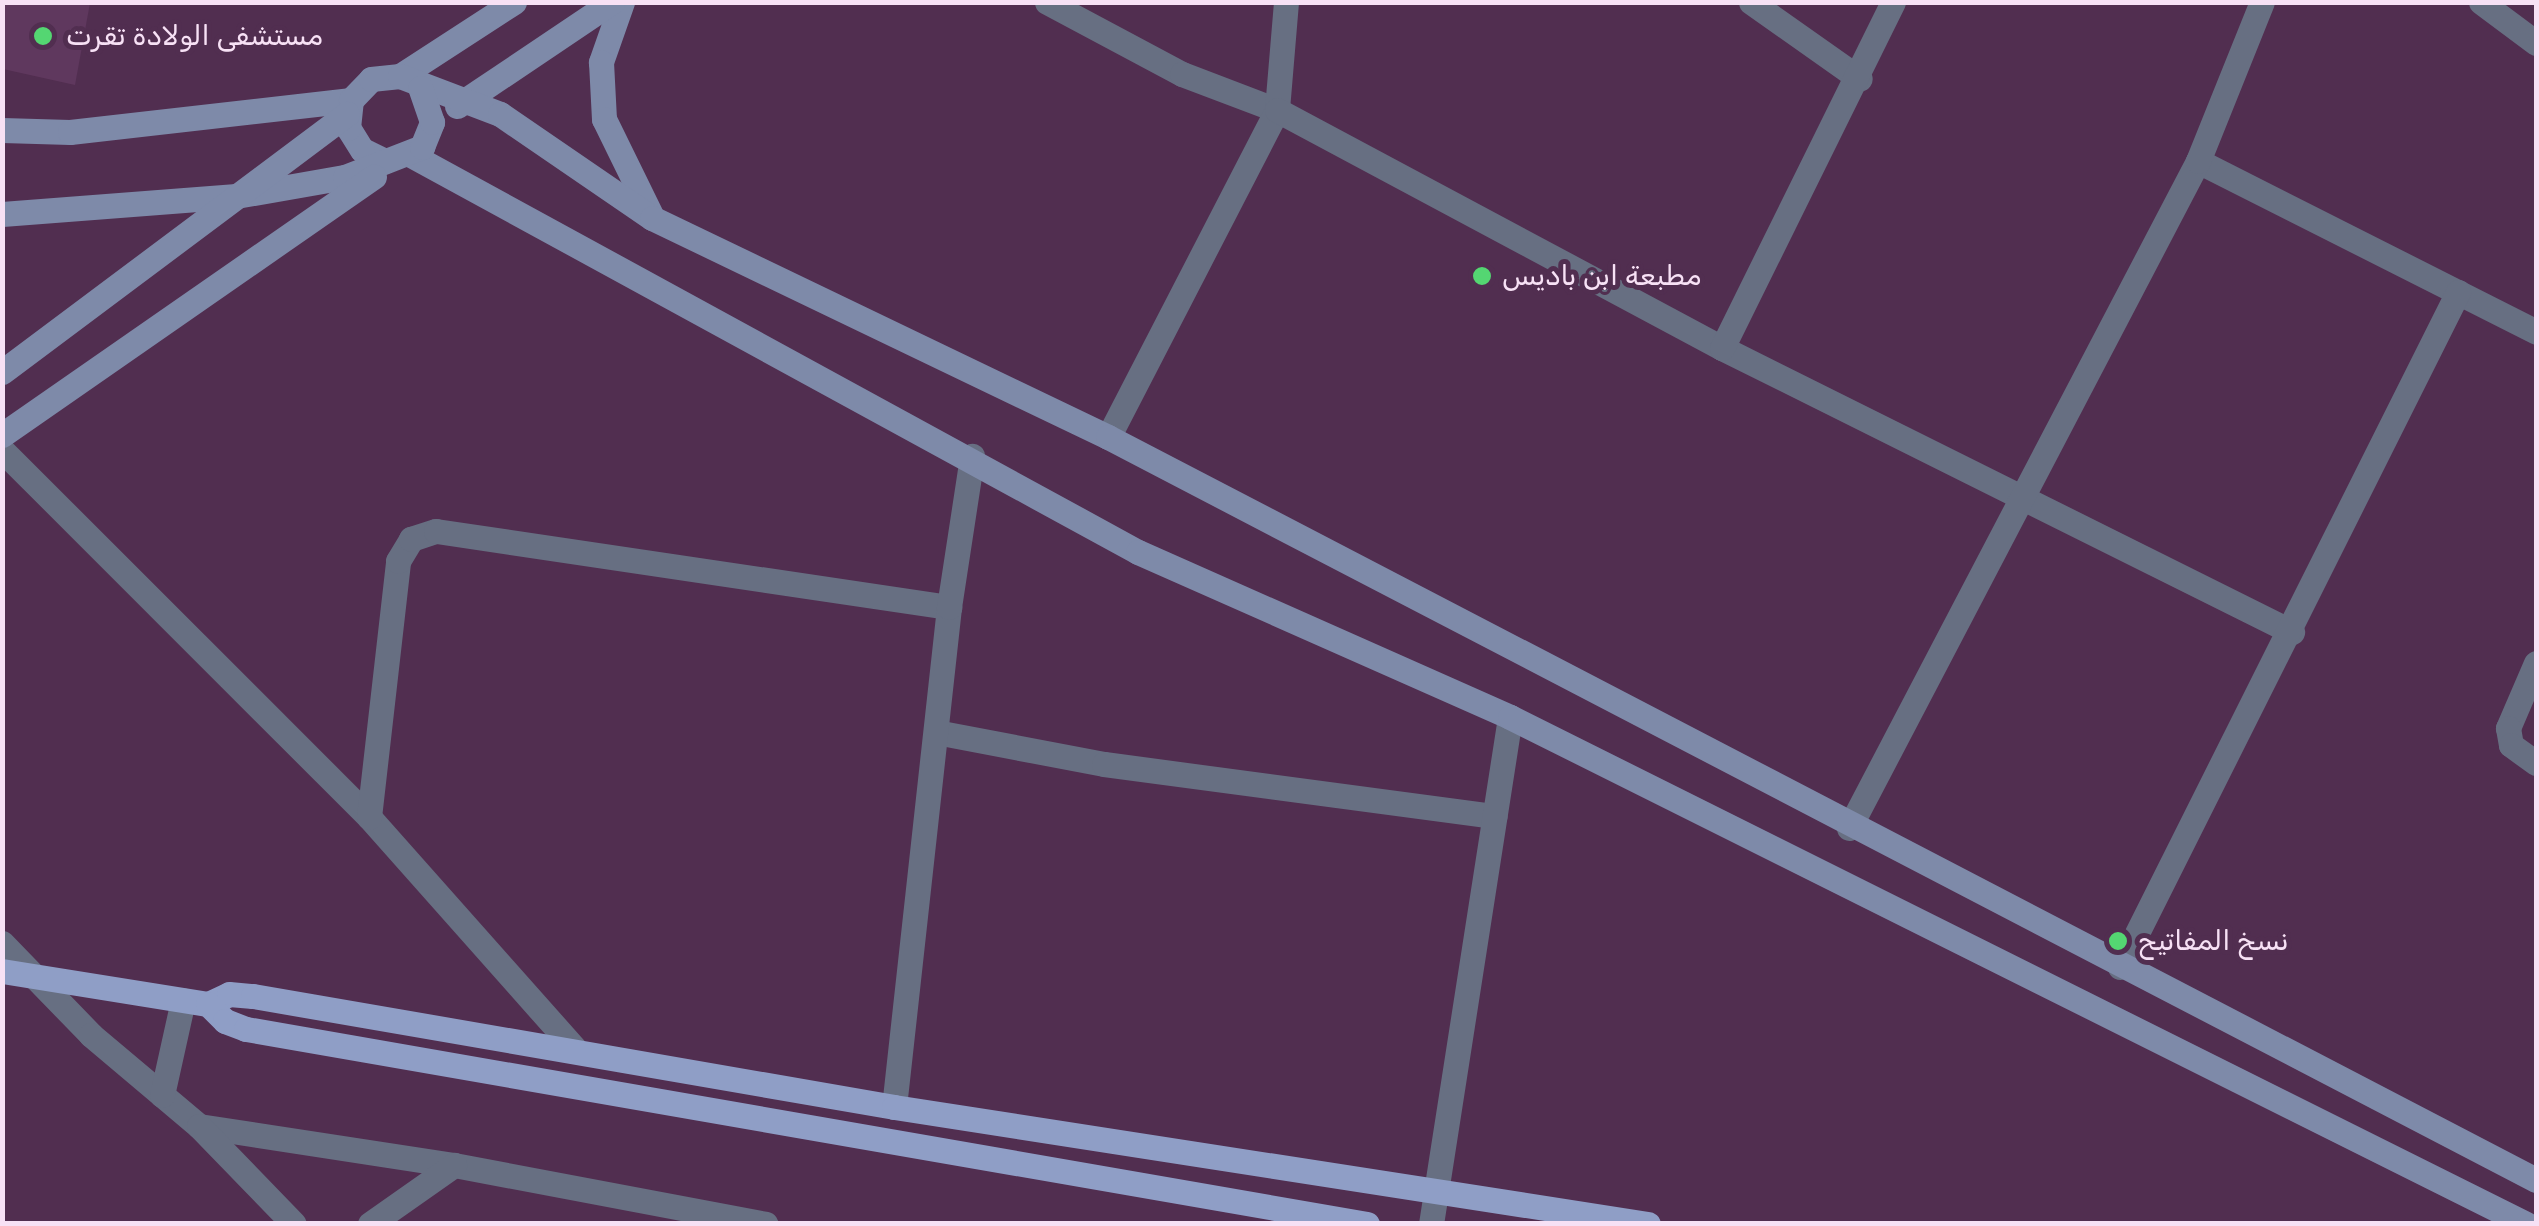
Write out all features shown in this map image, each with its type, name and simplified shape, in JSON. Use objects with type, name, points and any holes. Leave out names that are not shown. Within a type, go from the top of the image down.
[{"type":"main road","points":[[410,82],[514,2]]},
{"type":"main road","points":[[2,435],[398,158],[432,122],[612,2]]},
{"type":"main road","points":[[622,2],[601,62],[604,119],[652,218]]},
{"type":"main road","points":[[2,372],[349,107],[371,79],[410,82],[500,114],[652,218],[1108,437],[1849,828],[2536,1180]]},
{"type":"main road","points":[[410,82],[432,122]]},
{"type":"main road","points":[[2,130],[70,132],[349,107]]},
{"type":"main road","points":[[349,107],[353,139],[398,158],[972,456],[1138,552],[1510,717],[2526,1224]]},
{"type":"main road","points":[[2,214],[236,196],[345,178],[398,158]]},
{"type":"main road","points":[[2,971],[196,1002],[229,994],[254,996],[894,1107],[1436,1188],[1648,1224]]},
{"type":"main road","points":[[196,1002],[246,1029],[1367,1224]]},
{"type":"street","points":[[1047,2],[1182,74],[1277,110],[1722,348],[2025,495],[2292,632]]},
{"type":"street","points":[[1108,437],[1277,110],[1286,2]]},
{"type":"street","points":[[1751,2],[1860,78]]},
{"type":"street","points":[[1722,348],[1860,78],[1894,2]]},
{"type":"street","points":[[1849,828],[2198,160],[2262,2]]},
{"type":"street","points":[[2480,2],[2536,44]]},
{"type":"street","points":[[2198,160],[2536,332]]},
{"type":"street","points":[[2120,967],[2292,632],[2458,292]]},
{"type":"street","points":[[2,450],[369,817],[575,1049]]},
{"type":"street","points":[[894,1107],[949,607],[972,456]]},
{"type":"street","points":[[369,817],[398,561],[411,539],[436,531],[949,607]]},
{"type":"street","points":[[2536,664],[2508,728],[2511,745],[2536,763]]},
{"type":"street","points":[[1431,1224],[1510,717]]},
{"type":"street","points":[[936,732],[1104,764],[1495,816]]},
{"type":"street","points":[[2,943],[29,975],[199,1126],[294,1224]]},
{"type":"street","points":[[162,1095],[196,1002]]},
{"type":"street","points":[[199,1126],[454,1165],[764,1224]]},
{"type":"street","points":[[370,1224],[454,1165]]},
{"type":"shaded area","name":"مستشفى الولادة تقرت","points":[[3,2],[90,3],[75,85],[3,69]]},
{"type":"place","name":"مستشفى الولادة تقرت","points":[[43,36]]},
{"type":"place","name":"مطبعة ابن باديس","points":[[1482,276]]},
{"type":"place","name":"نسخ المفاتيح","points":[[2118,941]]}]
